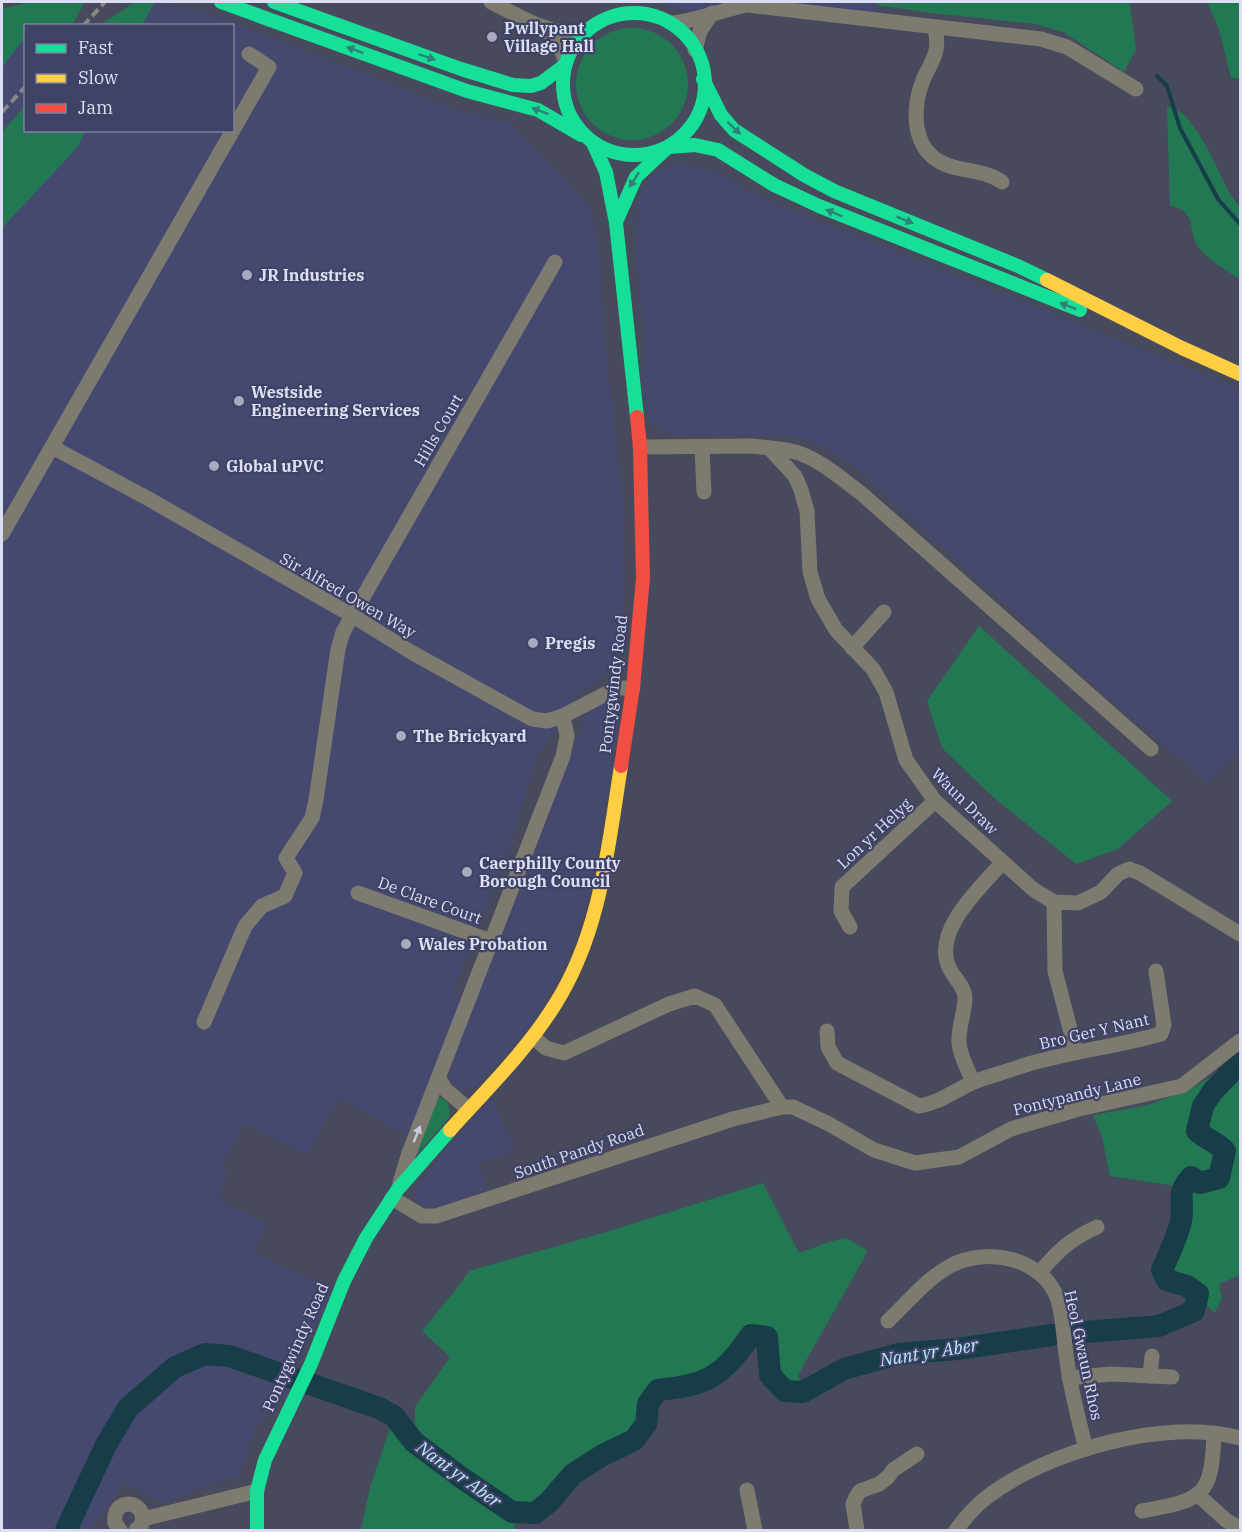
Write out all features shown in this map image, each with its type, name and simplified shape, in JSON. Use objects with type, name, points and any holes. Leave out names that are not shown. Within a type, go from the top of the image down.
[{"type":"main road","points":[[221,2],[466,91],[538,110],[611,152],[648,153],[668,147],[695,145],[718,150],[774,185],[819,206],[1059,302],[1182,348]]},
{"type":"main road","points":[[274,2],[460,69],[513,85],[531,86],[542,83],[565,63]]},
{"type":"main road","points":[[592,142],[574,119],[564,98],[562,79],[572,45],[611,2]]},
{"type":"main road","points":[[653,2],[695,50],[704,79],[722,115],[734,130],[796,171],[841,193],[1018,266],[1182,348],[1240,374]]},
{"type":"main road","points":[[587,31],[609,21],[636,14],[653,14],[668,21]]},
{"type":"main road","points":[[668,147],[687,134],[693,124],[704,79]]},
{"type":"main road","name":"Pontygwindy Road","points":[[257,1530],[257,1491],[264,1460],[296,1396],[344,1281],[366,1238],[395,1194],[532,1037],[557,1002],[576,964],[596,909],[605,869],[633,688],[643,578],[640,447],[635,378],[616,223],[606,172],[592,142]]},
{"type":"main road","name":"Pontygwindy Road","points":[[616,223],[627,192],[636,177],[668,147]]},
{"type":"street","points":[[491,2],[544,27],[564,32],[587,31]]},
{"type":"street","points":[[668,21],[690,21],[712,12],[747,5],[1041,39],[1067,46],[1136,89]]},
{"type":"street","points":[[695,50],[700,31],[712,12]]},
{"type":"street","points":[[544,27],[558,42],[565,63]]},
{"type":"street","points":[[935,27],[936,51],[922,81],[917,106],[919,138],[928,153],[937,160],[947,165],[995,177],[1002,182]]},
{"type":"street","points":[[234,130],[270,67],[249,54]]},
{"type":"street","points":[[2,534],[233,132]]},
{"type":"street","name":"Hills Court","points":[[204,1022],[245,926],[262,906],[285,896],[295,873],[286,858],[312,818],[338,649],[343,632],[555,262]]},
{"type":"street","name":"Sir Alfred Owen Way","points":[[52,447],[147,498],[353,616],[411,652],[532,719],[548,722],[617,688],[633,688]]},
{"type":"street","points":[[640,447],[769,448],[797,453],[825,466],[862,494],[1151,749]]},
{"type":"street","points":[[702,447],[704,492]]},
{"type":"street","name":"Waun Draw","points":[[769,448],[795,476],[807,512],[810,572],[818,599],[836,630],[873,669],[886,692],[906,760],[935,801],[1002,863],[1034,890],[1054,902]]},
{"type":"street","points":[[852,648],[884,612]]},
{"type":"street","name":"Pontygwindy Road","points":[[395,1194],[562,756],[567,736],[563,716]]},
{"type":"street","name":"Lon yr Helyg","points":[[850,927],[841,911],[842,887],[935,801]]},
{"type":"street","points":[[973,1082],[959,1042],[965,995],[962,986],[947,964],[946,948],[950,929],[965,905],[1002,863]]},
{"type":"street","points":[[1076,1052],[1055,971],[1054,902],[1078,903],[1101,892],[1118,874],[1129,868],[1240,934]]},
{"type":"street","name":"De Clare Court","points":[[358,893],[491,941]]},
{"type":"street","name":"Bro Ger Y Nant","points":[[827,1031],[828,1047],[837,1063],[919,1106],[932,1104],[973,1082],[1076,1052],[1161,1034],[1164,1025],[1156,971]]},
{"type":"street","points":[[532,1037],[546,1048],[564,1053],[669,1004],[695,996],[715,1005],[782,1107]]},
{"type":"street","name":"Pontypandy Lane","points":[[782,1107],[793,1107],[829,1124],[874,1150],[915,1163],[959,1157],[1011,1129],[1079,1109],[1182,1086],[1240,1041]]},
{"type":"street","points":[[439,1079],[446,1089],[468,1109]]},
{"type":"street","name":"South Pandy Road","points":[[395,1194],[422,1216],[436,1216],[733,1119],[782,1107]]},
{"type":"street","points":[[1039,1273],[1067,1243],[1096,1227]]},
{"type":"street","name":"Heol Gwaun Rhos","points":[[888,1321],[931,1280],[950,1266],[977,1258],[998,1257],[1020,1261],[1039,1273],[1051,1284],[1058,1302],[1069,1378],[1086,1449]]},
{"type":"street","points":[[1150,1376],[1152,1356]]},
{"type":"street","points":[[1069,1378],[1111,1374],[1172,1377]]},
{"type":"street","points":[[956,1530],[968,1514],[988,1497],[1026,1474],[1086,1449],[1145,1435],[1176,1432],[1214,1433],[1240,1438]]},
{"type":"street","points":[[1142,1511],[1182,1504],[1198,1495],[1208,1482],[1213,1464],[1214,1433]]},
{"type":"street","points":[[857,1530],[853,1504],[860,1491],[879,1484],[893,1470],[917,1454]]},
{"type":"street","points":[[747,1490],[755,1530]]},
{"type":"street","points":[[120,1530],[114,1517],[120,1506],[130,1504],[136,1506],[142,1513],[140,1525],[257,1491]]},
{"type":"street","points":[[1198,1495],[1227,1521],[1240,1528]]},
{"type":"shaded area","points":[[666,2],[763,2],[699,14],[667,6]]},
{"type":"shaded area","points":[[768,2],[873,2],[877,5],[875,17]]},
{"type":"shaded area","points":[[154,4],[211,14],[462,112],[511,124],[591,208],[601,273],[604,341],[622,492],[624,629],[614,670],[579,692],[565,717],[538,753],[515,830],[453,993],[464,998],[410,1137],[339,1097],[307,1154],[244,1123],[220,1168],[229,1172],[217,1200],[267,1224],[254,1253],[332,1290],[286,1395],[262,1417],[263,1419],[256,1428],[239,1477],[228,1478],[161,1503],[124,1482],[109,1506],[88,1530],[2,1530],[2,67],[24,39],[24,132],[234,132],[234,24],[131,24]]},
{"type":"shaded area","points":[[676,162],[718,174],[770,202],[1215,379],[1240,392],[1240,749],[1208,783],[1086,678],[861,472],[824,446],[791,435],[670,435],[651,423],[643,389],[645,329],[636,265],[638,203],[651,176]]},
{"type":"shaded area","points":[[608,698],[615,698],[622,703],[591,888],[568,957],[538,1015],[523,1035],[475,1088],[463,1090],[455,1087],[450,1079],[449,1070],[456,1046],[535,850],[588,710]]},
{"type":"shaded area","points":[[491,1097],[515,1151],[478,1164],[486,1189],[435,1207],[419,1203],[414,1192],[433,1165]]},
{"type":"green space","points":[[30,2],[85,2],[73,24],[24,24],[24,39],[2,67],[2,9]]},
{"type":"green space","points":[[135,2],[154,4],[143,24],[102,24]]},
{"type":"green space","points":[[873,2],[1133,2],[1130,4],[1136,49],[1124,72],[1063,32],[1035,24],[932,13],[877,5]]},
{"type":"green space","points":[[1207,2],[1240,2],[1240,78],[1231,78],[1219,29]]},
{"type":"green space","points":[[632,28],[654,32],[672,44],[684,62],[688,84],[684,106],[672,124],[654,136],[632,140],[610,136],[592,124],[580,106],[576,84],[580,62],[592,44],[610,32]]},
{"type":"green space","points":[[24,107],[24,132],[85,132],[76,149],[2,228],[2,132]]},
{"type":"green space","points":[[1167,107],[1177,110],[1186,118],[1204,141],[1229,193],[1239,207],[1241,216],[1240,279],[1218,265],[1199,248],[1189,217],[1179,208],[1170,206]]},
{"type":"green space","points":[[979,626],[1172,801],[1118,849],[1076,864],[993,797],[942,748],[927,701]]},
{"type":"green space","points":[[1240,1059],[1240,1275],[1219,1284],[1222,1298],[1215,1313],[1191,1288],[1167,1280],[1162,1270],[1181,1218],[1182,1187],[1110,1176],[1102,1137],[1093,1115],[1148,1105],[1194,1087]]},
{"type":"green space","points":[[438,1097],[445,1100],[448,1105],[449,1118],[415,1157]]},
{"type":"green space","points":[[763,1183],[799,1253],[846,1238],[868,1251],[798,1375],[803,1392],[785,1391],[770,1375],[767,1337],[751,1335],[724,1368],[707,1380],[687,1387],[658,1390],[648,1404],[646,1424],[634,1440],[603,1455],[573,1474],[549,1502],[535,1513],[513,1512],[515,1530],[361,1530],[370,1487],[394,1416],[414,1441],[415,1407],[450,1357],[422,1331],[469,1271],[603,1233]]},
{"type":"waterway","points":[[1157,76],[1167,86],[1180,128],[1218,199],[1240,224]]},
{"type":"waterway","name":"Nant yr Aber","points":[[1073,1333],[1159,1326],[1194,1311],[1198,1294],[1187,1286],[1167,1280],[1162,1270],[1179,1227],[1182,1214],[1182,1194],[1186,1183],[1191,1177],[1200,1183],[1219,1178],[1225,1151],[1197,1131],[1203,1106],[1213,1091],[1240,1063]]},
{"type":"waterway","name":"Nant yr Aber","points":[[66,1530],[106,1445],[128,1408],[175,1367],[205,1354],[229,1356],[379,1408],[394,1416],[414,1442],[512,1512],[535,1513],[549,1502],[573,1474],[603,1455],[634,1440],[646,1424],[648,1404],[658,1390],[690,1385],[713,1376],[731,1360],[751,1335],[767,1337],[770,1375],[785,1391],[803,1392],[844,1369],[898,1354],[957,1349],[1052,1335]]},
{"type":"railway","points":[[85,24],[105,2]]},
{"type":"railway","points":[[2,112],[24,88]]},
{"type":"traffic: fast","points":[[221,2],[467,91],[538,110],[581,135]]},
{"type":"traffic: fast","points":[[274,2],[461,69],[513,85],[531,86],[541,83],[565,65]]},
{"type":"traffic: fast","points":[[634,13],[661,19],[684,34],[699,57],[705,84],[699,111],[684,134],[661,149],[634,155],[607,149],[584,134],[569,111],[563,84],[569,57],[584,34],[607,19],[634,13]]},
{"type":"traffic: fast","points":[[703,79],[721,115],[734,130],[804,175],[834,191],[1047,280]]},
{"type":"traffic: fast","points":[[593,143],[606,172],[616,223],[637,417]]},
{"type":"traffic: fast","points":[[669,147],[695,145],[718,150],[774,185],[819,206],[1080,310]]},
{"type":"traffic: fast","points":[[616,222],[636,177],[667,148]]},
{"type":"traffic: fast","points":[[257,1530],[257,1491],[265,1460],[311,1364],[344,1281],[366,1238],[398,1189],[450,1130]]},
{"type":"traffic: slow","points":[[1047,280],[1182,348],[1240,374]]},
{"type":"traffic: slow","points":[[450,1130],[532,1037],[556,1003],[571,975],[593,918],[607,858],[621,766]]},
{"type":"traffic: jam","points":[[621,766],[633,688],[643,578],[640,447],[637,417]]},
{"type":"place","name":"Pwllypant Village Hall","points":[[492,37]]},
{"type":"place","name":"JR Industries","points":[[247,275]]},
{"type":"place","name":"Westside Engineering Services","points":[[239,401]]},
{"type":"place","name":"Global uPVC","points":[[214,466]]},
{"type":"place","name":"Pregis","points":[[533,643]]},
{"type":"place","name":"The Brickyard","points":[[401,736]]},
{"type":"place","name":"Caerphilly County Borough Council","points":[[467,872]]},
{"type":"place","name":"Wales Probation","points":[[406,944]]}]
